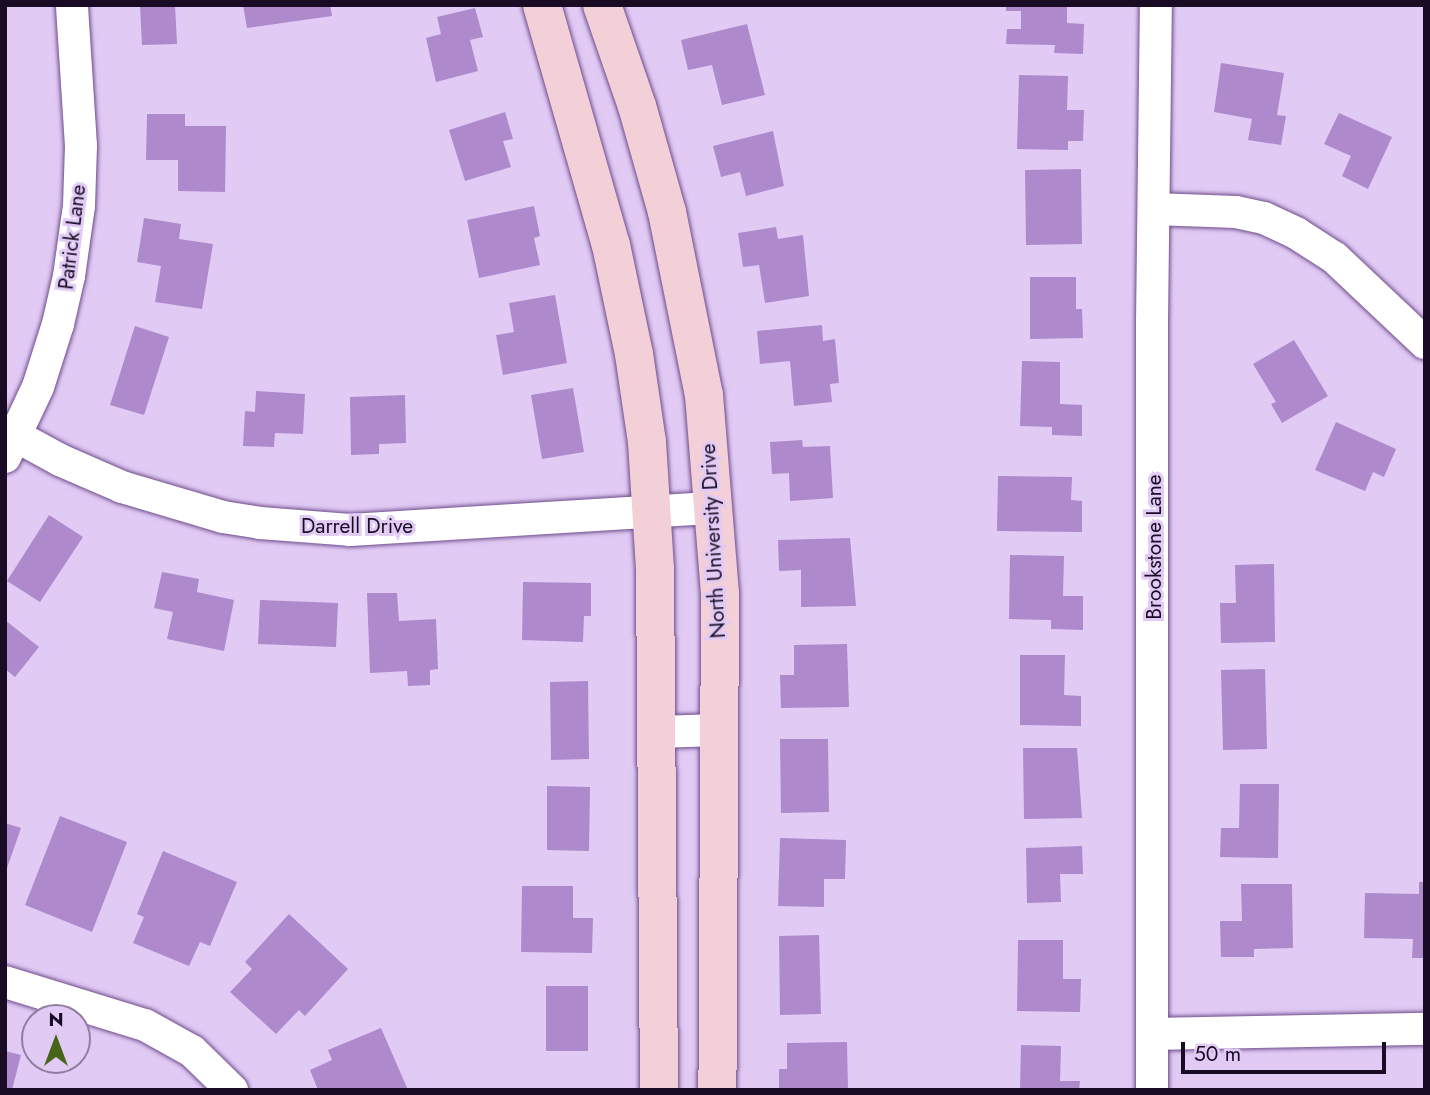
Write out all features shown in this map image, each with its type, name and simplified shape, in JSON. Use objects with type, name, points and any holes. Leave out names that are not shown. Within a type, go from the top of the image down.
[{"type":"street","name":"Patrick Lane","points":[[9,440],[58,324],[69,276],[79,206],[80,102],[72,5]]},
{"type":"street","points":[[542,5],[611,245],[643,416],[652,512],[657,732],[659,1090]]},
{"type":"street","name":"North University Drive","points":[[602,5],[636,106],[686,293],[704,395],[720,594],[718,1090]]},
{"type":"street","name":"Brookstone Lane","points":[[1152,1090],[1156,5]]},
{"type":"street","points":[[1154,209],[1236,212],[1264,218],[1296,233],[1335,258],[1425,343]]},
{"type":"street","name":"Darrell Drive","points":[[9,440],[122,487],[223,517],[260,523],[350,530],[714,508]]},
{"type":"street","points":[[657,732],[719,730]]},
{"type":"street","points":[[5,982],[111,1013],[154,1030],[192,1051],[232,1090]]},
{"type":"street","points":[[1153,1034],[1425,1029]]},
{"type":"building","points":[[140,5],[175,5],[177,44],[142,45]]},
{"type":"building","points":[[243,5],[330,5],[332,16],[247,28]]},
{"type":"building","points":[[1006,5],[1067,5],[1067,23],[1084,24],[1083,54],[1054,53],[1055,45],[1006,44],[1007,29],[1021,29],[1021,11],[1006,11]]},
{"type":"building","points":[[475,8],[483,37],[470,40],[478,71],[436,82],[426,38],[441,34],[437,17]]},
{"type":"building","points":[[747,24],[765,95],[722,105],[712,65],[688,70],[681,40]]},
{"type":"building","points":[[1221,63],[1284,73],[1277,115],[1286,116],[1281,145],[1248,140],[1252,119],[1214,112]]},
{"type":"building","points":[[1019,75],[1068,76],[1067,110],[1084,110],[1083,141],[1068,141],[1068,150],[1017,149]]},
{"type":"building","points":[[505,112],[513,139],[503,141],[511,167],[465,181],[449,130]]},
{"type":"building","points":[[1339,113],[1392,137],[1368,189],[1342,176],[1351,156],[1324,144]]},
{"type":"building","points":[[147,114],[185,114],[185,126],[226,126],[225,192],[178,191],[178,160],[146,160]]},
{"type":"building","points":[[773,131],[784,186],[746,196],[740,172],[721,177],[713,146]]},
{"type":"building","points":[[1081,169],[1082,244],[1026,245],[1025,170]]},
{"type":"building","points":[[534,206],[540,236],[534,238],[540,265],[479,278],[467,220]]},
{"type":"building","points":[[144,218],[181,224],[179,239],[213,244],[202,309],[155,302],[161,266],[137,262]]},
{"type":"building","points":[[776,227],[778,239],[803,235],[809,296],[765,303],[759,265],[743,267],[738,233]]},
{"type":"building","points":[[1030,277],[1076,277],[1076,309],[1082,309],[1083,338],[1030,339]]},
{"type":"building","points":[[555,295],[567,363],[503,375],[496,335],[514,332],[509,303]]},
{"type":"building","points":[[822,325],[823,341],[835,339],[839,383],[830,384],[832,402],[794,406],[790,361],[760,364],[757,331]]},
{"type":"building","points":[[135,326],[169,337],[144,415],[110,405]]},
{"type":"building","points":[[1294,340],[1328,396],[1282,423],[1271,404],[1276,402],[1253,364]]},
{"type":"building","points":[[1022,361],[1060,362],[1060,404],[1082,405],[1082,436],[1052,435],[1052,427],[1020,426]]},
{"type":"building","points":[[573,388],[584,452],[542,459],[531,395]]},
{"type":"building","points":[[256,391],[305,394],[303,434],[275,433],[274,447],[243,446],[245,411],[255,412]]},
{"type":"building","points":[[405,395],[406,443],[379,444],[379,454],[351,455],[350,397]]},
{"type":"building","points":[[1336,422],[1396,449],[1384,477],[1373,472],[1365,491],[1315,470]]},
{"type":"building","points":[[802,440],[803,447],[830,446],[833,498],[790,501],[789,473],[772,474],[770,442]]},
{"type":"building","points":[[998,476],[1072,477],[1071,500],[1082,501],[1082,532],[997,531]]},
{"type":"building","points":[[49,515],[83,537],[40,602],[7,581]]},
{"type":"building","points":[[850,538],[856,606],[801,607],[801,570],[779,571],[778,540]]},
{"type":"building","points":[[1010,555],[1064,556],[1063,596],[1083,596],[1083,630],[1051,629],[1051,620],[1009,619]]},
{"type":"building","points":[[1274,564],[1275,642],[1221,643],[1220,603],[1236,603],[1235,565]]},
{"type":"building","points":[[162,572],[199,579],[197,592],[234,600],[224,651],[167,639],[173,612],[154,608]]},
{"type":"building","points":[[523,582],[591,583],[591,616],[584,616],[583,642],[522,640]]},
{"type":"building","points":[[367,593],[397,593],[399,621],[436,619],[438,669],[430,670],[430,685],[408,686],[407,671],[370,673]]},
{"type":"building","points":[[260,600],[338,603],[336,647],[258,644]]},
{"type":"building","points":[[5,620],[39,647],[15,677],[5,669]]},
{"type":"building","points":[[847,644],[849,707],[781,708],[780,675],[794,675],[794,645]]},
{"type":"building","points":[[1020,655],[1065,655],[1064,695],[1081,696],[1081,726],[1020,725]]},
{"type":"building","points":[[1265,669],[1267,749],[1223,750],[1221,670]]},
{"type":"building","points":[[588,681],[589,759],[551,760],[550,682]]},
{"type":"building","points":[[780,739],[828,739],[829,812],[781,813]]},
{"type":"building","points":[[1023,748],[1077,748],[1082,818],[1024,819]]},
{"type":"building","points":[[1240,784],[1279,784],[1278,858],[1220,857],[1221,828],[1239,828]]},
{"type":"building","points":[[547,786],[590,787],[589,851],[547,850]]},
{"type":"building","points":[[60,816],[127,842],[92,932],[25,905]]},
{"type":"building","points":[[5,823],[21,828],[6,871],[5,871]]},
{"type":"building","points":[[780,838],[846,840],[845,879],[824,879],[824,907],[778,906]]},
{"type":"building","points":[[1082,846],[1083,874],[1060,874],[1061,902],[1027,903],[1026,848]]},
{"type":"building","points":[[163,851],[237,882],[210,946],[200,942],[189,966],[133,943],[144,917],[137,914]]},
{"type":"building","points":[[1419,882],[1425,882],[1425,958],[1412,958],[1413,939],[1364,938],[1365,893],[1419,894]]},
{"type":"building","points":[[1241,884],[1292,884],[1293,948],[1254,949],[1254,957],[1221,957],[1220,921],[1242,921]]},
{"type":"building","points":[[522,886],[573,886],[573,918],[593,918],[592,953],[521,952]]},
{"type":"building","points":[[289,914],[348,969],[305,1016],[299,1010],[276,1034],[230,992],[252,969],[245,962]]},
{"type":"building","points":[[819,935],[821,1014],[780,1015],[779,936]]},
{"type":"building","points":[[1018,940],[1063,940],[1063,979],[1081,979],[1080,1012],[1017,1011]]},
{"type":"building","points":[[546,986],[588,986],[588,1051],[546,1051]]},
{"type":"building","points":[[381,1028],[408,1090],[318,1090],[310,1070],[332,1060],[328,1050]]},
{"type":"building","points":[[847,1042],[848,1090],[779,1090],[779,1069],[787,1069],[787,1043]]},
{"type":"building","points":[[1021,1045],[1061,1046],[1060,1081],[1080,1081],[1079,1090],[1020,1090]]},
{"type":"building","points":[[5,1051],[21,1055],[12,1090],[5,1090]]}]
